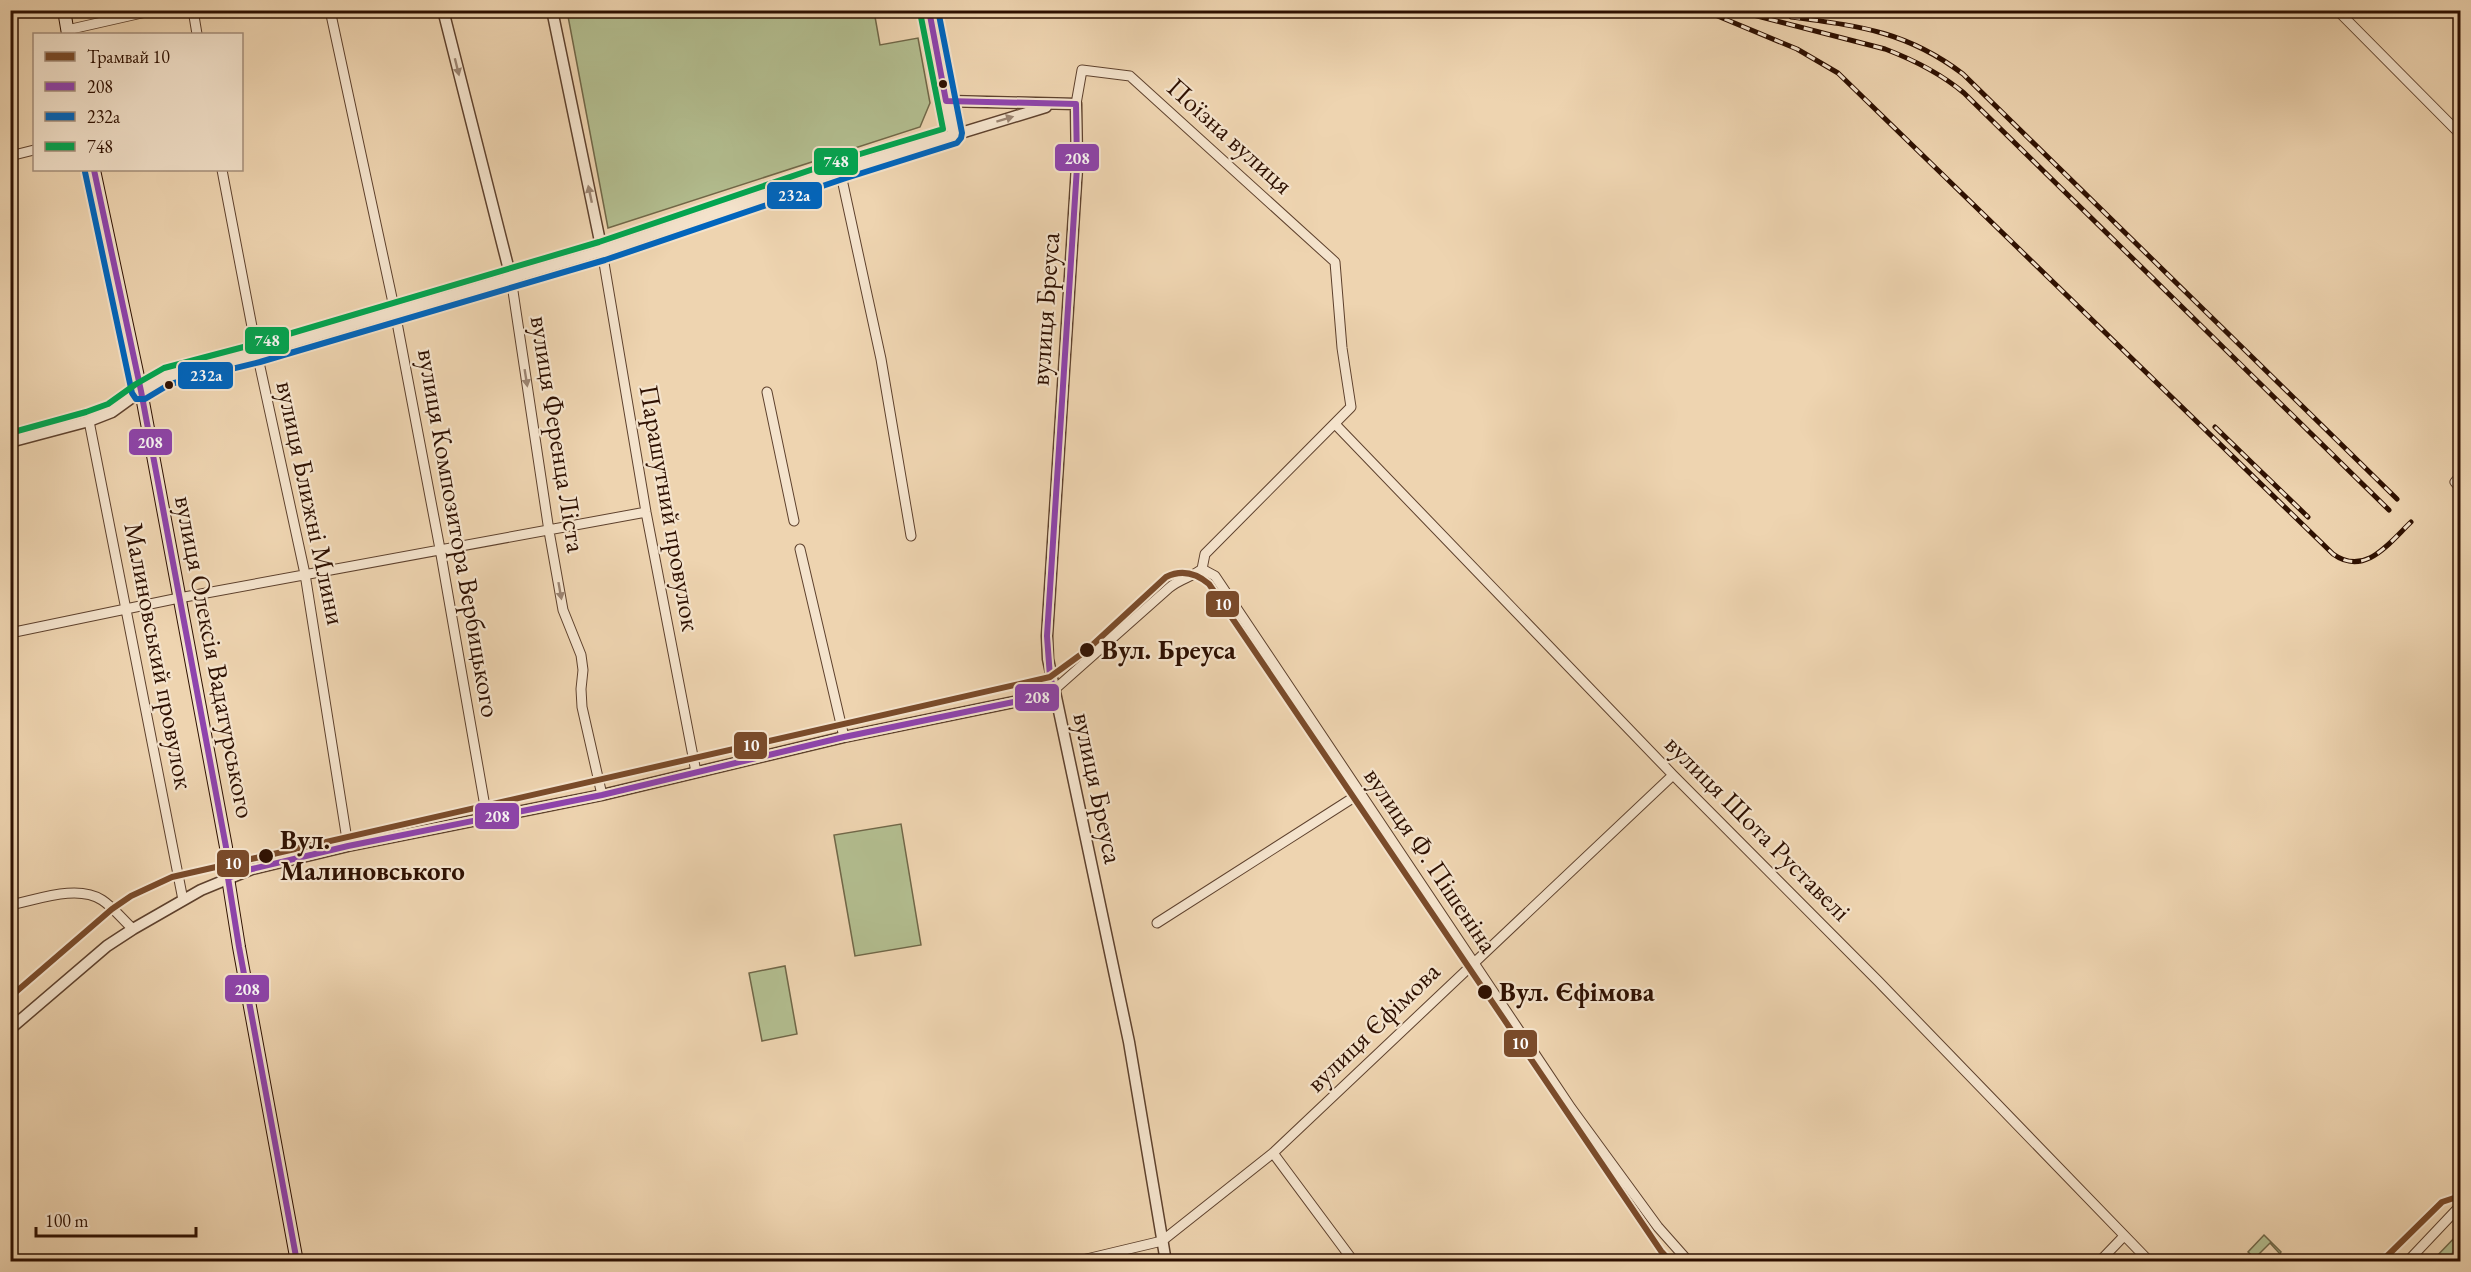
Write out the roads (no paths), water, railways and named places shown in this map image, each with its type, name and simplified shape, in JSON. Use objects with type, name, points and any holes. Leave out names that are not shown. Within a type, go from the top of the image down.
[{"type":"main road","points":[[64,10],[68,32]]},
{"type":"main road","name":"вулиця Олексія Вадатурського","points":[[94,171],[141,390],[226,847],[228,878],[297,1262]]},
{"type":"street","points":[[68,32],[155,10]]},
{"type":"street","points":[[193,10],[197,33]]},
{"type":"street","name":"вулиця Композитора Вербицького","points":[[330,10],[395,312],[440,549],[487,818]]},
{"type":"street","name":"вулиця Ференца Ліста","points":[[443,10],[510,278],[563,610],[581,655],[582,707],[602,795]]},
{"type":"street","points":[[552,10],[602,251]]},
{"type":"street","points":[[929,10],[953,135]]},
{"type":"street","points":[[2337,10],[2460,134]]},
{"type":"street","name":"Поїзна вулиця","points":[[1076,104],[1082,70],[1130,76],[1335,262],[1342,348],[1351,407],[1335,424]]},
{"type":"street","points":[[946,101],[1076,104]]},
{"type":"street","points":[[10,442],[89,421],[112,412],[141,390],[167,376],[257,353],[602,251],[840,170],[1056,103]]},
{"type":"street","name":"вулиця Бреуса","points":[[1076,104],[1077,167],[1047,636],[1050,677],[1129,1042],[1166,1262]]},
{"type":"street","points":[[10,156],[33,150]]},
{"type":"street","points":[[840,170],[881,359],[912,536]]},
{"type":"street","name":"вулиця Ближні Млини","points":[[222,171],[257,353],[305,574],[348,846]]},
{"type":"street","name":"Парашутний провулок","points":[[602,251],[646,512],[696,772]]},
{"type":"street","points":[[766,392],[794,521]]},
{"type":"street","name":"Малиновський провулок","points":[[89,421],[183,900]]},
{"type":"street","points":[[10,1029],[107,946],[132,929],[183,900],[228,878],[252,870],[348,846],[602,795],[844,737],[1038,698],[1054,690],[1179,579],[1202,569],[1206,554],[1335,424]]},
{"type":"street","name":"вулиця Шота Руставелі","points":[[1335,424],[1673,775],[1878,981],[2150,1262]]},
{"type":"street","points":[[10,633],[305,574],[646,512]]},
{"type":"street","points":[[800,549],[844,737]]},
{"type":"street","name":"вулиця Ф. Пішеніна","points":[[1202,569],[1215,576],[1359,794],[1572,1108],[1645,1210],[1689,1262]]},
{"type":"street","name":"вулиця Єфімова","points":[[1074,1262],[1162,1241],[1273,1153],[1673,775]]},
{"type":"street","points":[[1157,923],[1359,794]]},
{"type":"street","points":[[10,905],[73,893],[89,895],[102,900],[132,929]]},
{"type":"street","points":[[1273,1153],[1354,1262]]},
{"type":"street","points":[[2407,1262],[2460,1206]]},
{"type":"street","points":[[2100,1262],[2124,1236]]},
{"type":"railway","points":[[1734,10],[1885,49],[1946,79],[1964,93],[2389,510]]},
{"type":"railway","points":[[1708,12],[1797,49],[1838,73],[2333,554],[2345,560],[2356,562],[2366,560],[2385,547],[2411,522]]},
{"type":"railway","points":[[1791,17],[1860,28],[1901,39],[1922,48],[1963,74],[2397,499]]},
{"type":"railway","points":[[2215,427],[2308,517]]},
{"type":"tram line","name":"10","points":[[10,997],[112,909],[131,896],[172,877],[1050,677],[1087,650],[1166,577],[1178,573],[1189,573],[1209,584],[1661,1251],[1671,1262]]},
{"type":"tram line","name":"10","points":[[2381,1262],[2442,1202],[2460,1196]]},
{"type":"place","name":"Вул. Бреуса","points":[[1087,650]]},
{"type":"place","name":"Вул. Малиновського","points":[[266,856]]},
{"type":"place","name":"Вул. Єфімова","points":[[1485,992]]}]
